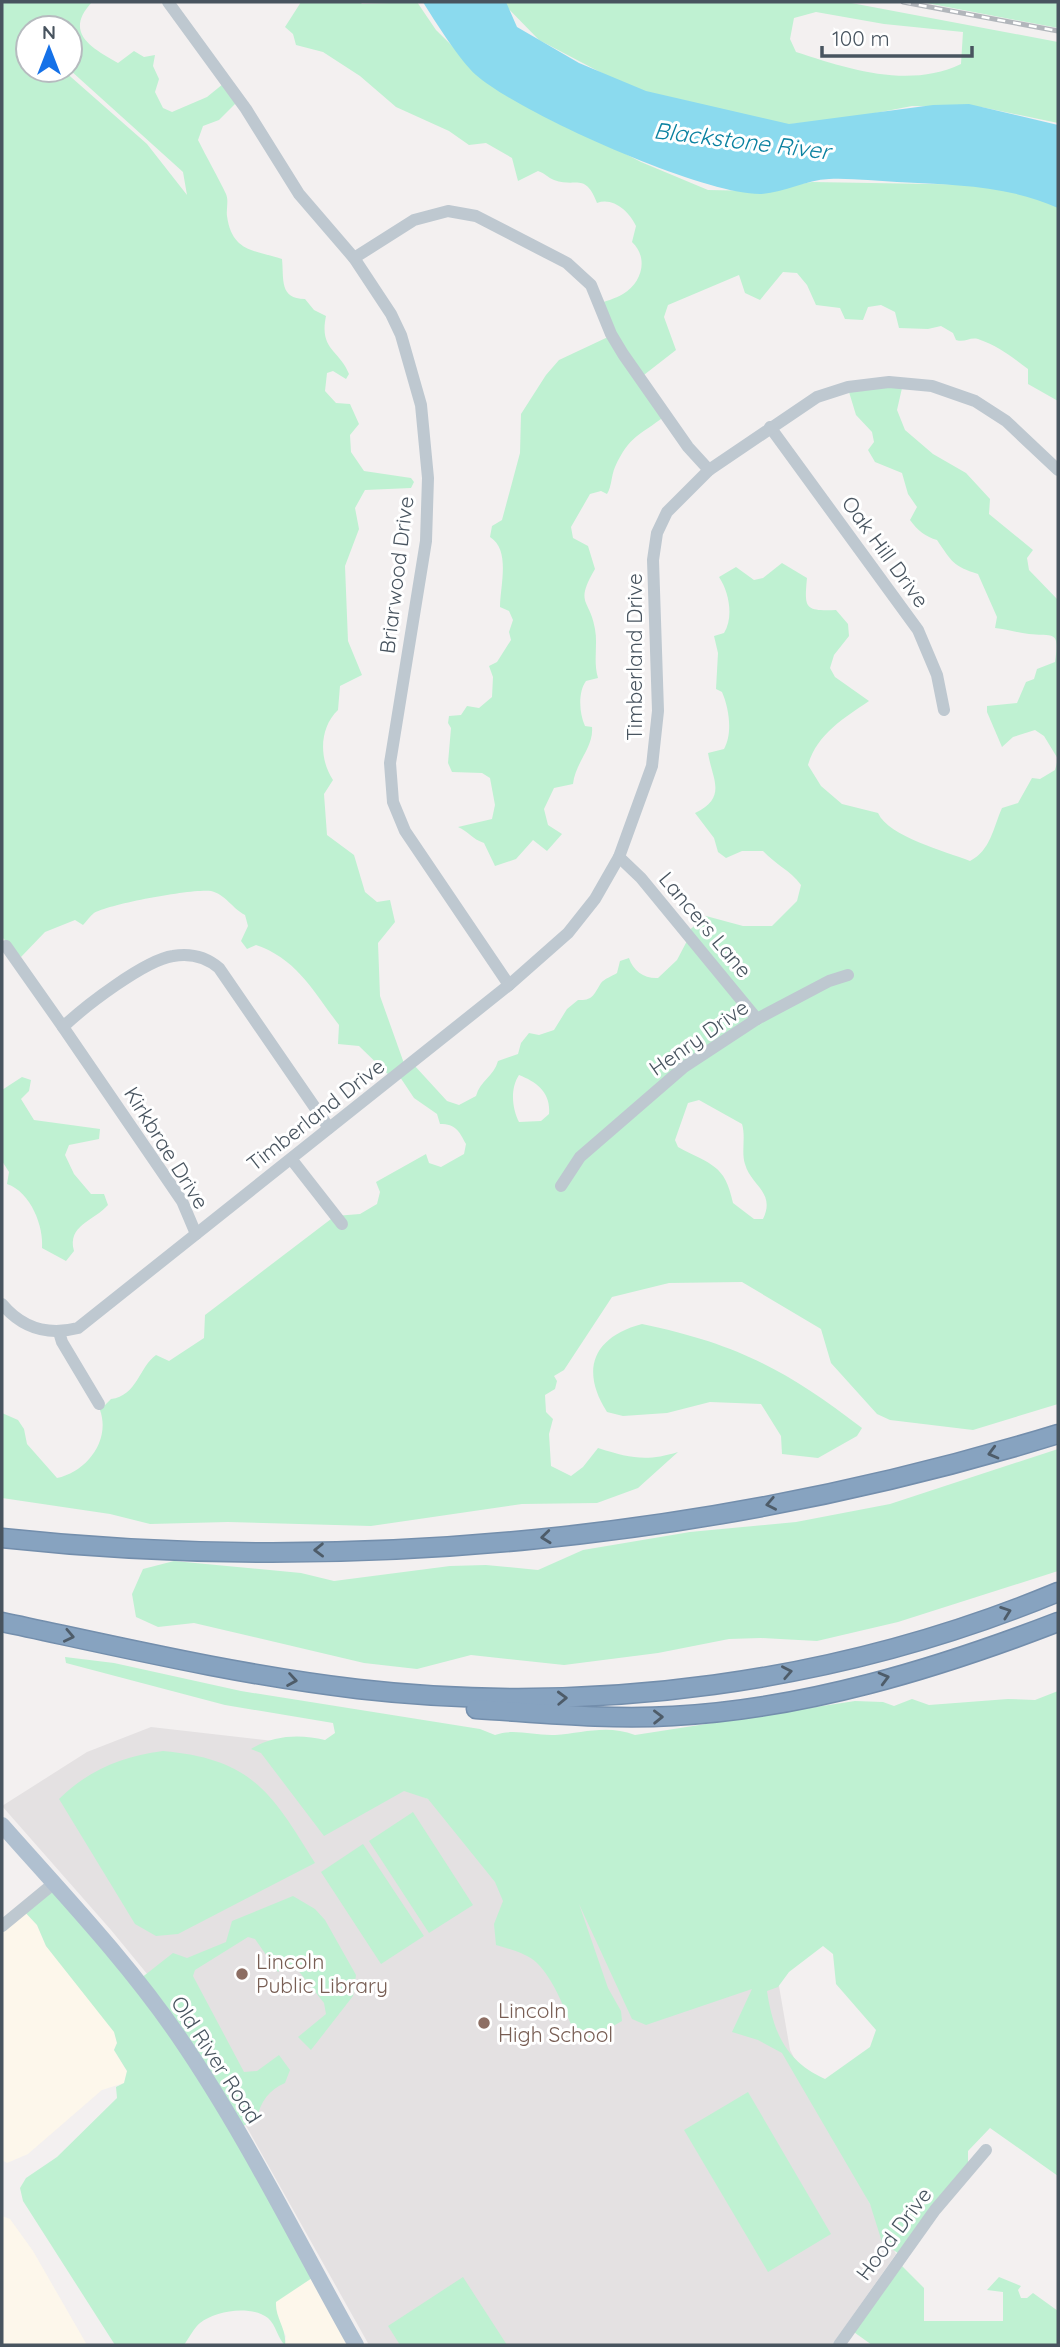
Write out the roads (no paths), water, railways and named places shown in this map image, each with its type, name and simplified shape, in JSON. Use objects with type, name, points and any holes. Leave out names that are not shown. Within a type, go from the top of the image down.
[{"type":"highway","points":[[2,1538],[153,1548],[298,1550],[539,1538],[659,1523],[801,1498],[942,1466],[1058,1434]]},
{"type":"highway","points":[[322,1685],[431,1696],[505,1698],[590,1696],[687,1688],[759,1677],[866,1655],[972,1624],[1058,1592]]},
{"type":"highway","points":[[2,1622],[215,1666],[431,1706],[630,1717],[683,1716],[791,1700],[869,1682],[981,1650],[1058,1622]]},
{"type":"main road","name":"Old River Road","points":[[2,1825],[129,1970],[184,2045],[242,2139],[356,2345]]},
{"type":"street","name":"Briarwood Drive","points":[[168,2],[246,109],[299,194],[354,258],[378,292],[401,335],[421,405],[426,458],[426,541],[390,764],[393,802],[411,841],[509,985]]},
{"type":"street","points":[[354,258],[414,220],[448,211],[476,216],[567,262],[591,285],[611,334],[623,354],[688,447],[709,470]]},
{"type":"street","name":"Timberland Drive","points":[[196,1234],[509,985],[581,917],[607,881],[620,857],[646,790],[656,740],[658,653],[653,560],[657,533],[667,512],[709,470],[817,397],[848,387],[889,382],[953,391],[1006,421],[1058,470]]},
{"type":"street","name":"Oak Hill Drive","points":[[770,427],[918,630],[930,652],[944,710]]},
{"type":"street","name":"Lancers Lane","points":[[620,857],[641,878],[757,1019]]},
{"type":"street","name":"Kirkbrae Drive","points":[[6,946],[182,1202],[196,1234],[90,1320],[78,1328],[59,1332]]},
{"type":"street","points":[[63,1027],[83,1008],[164,958],[186,955],[209,960],[219,968],[329,1128]]},
{"type":"street","name":"Henry Drive","points":[[561,1186],[580,1157],[619,1127],[675,1074],[757,1019],[829,981],[848,975]]},
{"type":"street","points":[[292,1160],[342,1224]]},
{"type":"street","points":[[2,1304],[20,1323],[40,1331],[59,1332],[62,1342],[99,1404]]},
{"type":"street","points":[[2,1926],[53,1884]]},
{"type":"street","name":"Hood Drive","points":[[839,2345],[935,2210],[986,2150]]},
{"type":"water","name":"Blackstone River","points":[[423,2],[506,2],[517,27],[579,63],[646,91],[789,124],[933,105],[969,104],[1058,125],[1058,208],[1039,200],[999,190],[959,185],[829,179],[762,194],[735,191],[699,182],[614,150],[570,130],[498,91],[470,69]]},
{"type":"railway","points":[[903,2],[1058,31]]},
{"type":"place","name":"Lincoln Public Library","points":[[242,1974]]},
{"type":"place","name":"Lincoln High School","points":[[484,2023]]}]
